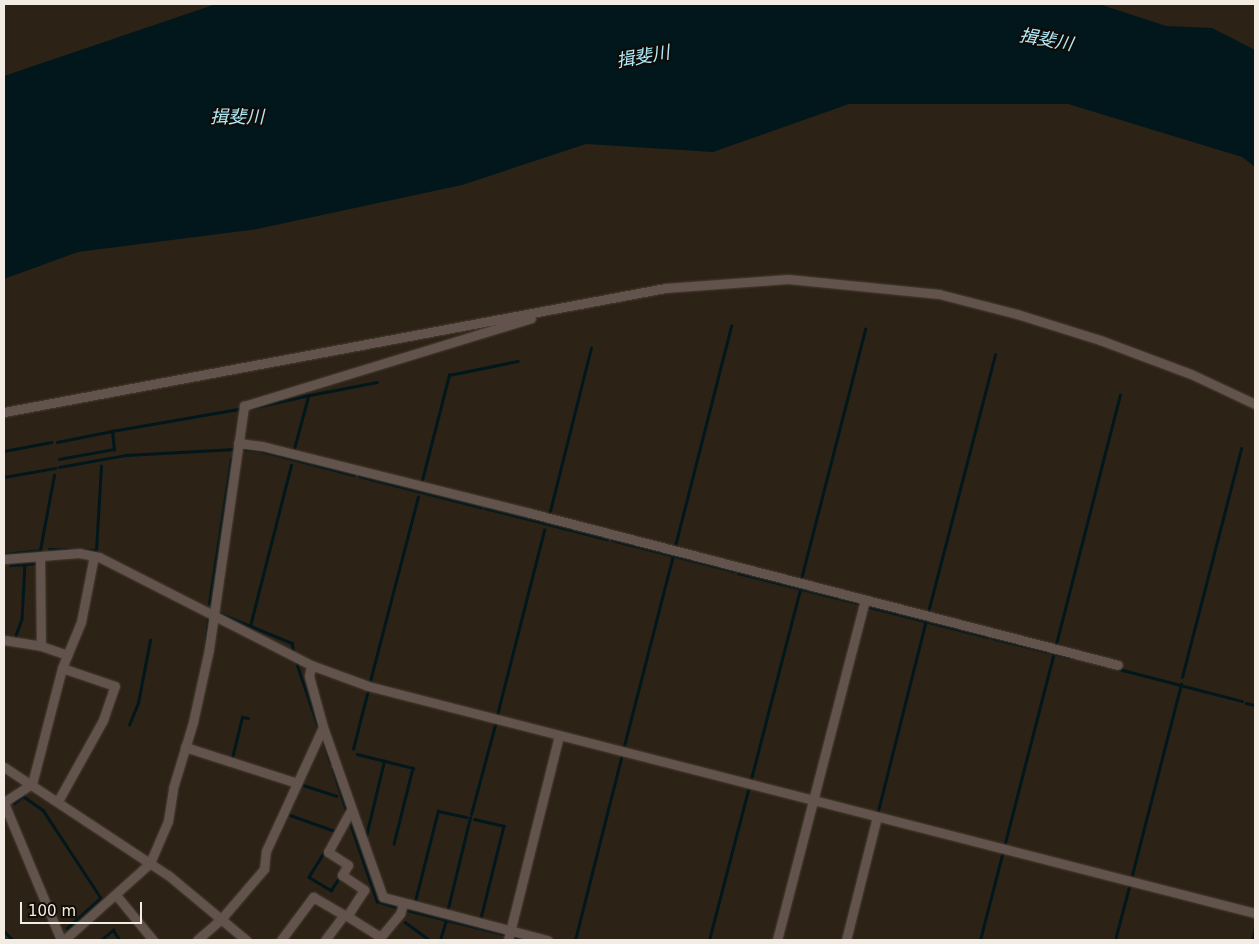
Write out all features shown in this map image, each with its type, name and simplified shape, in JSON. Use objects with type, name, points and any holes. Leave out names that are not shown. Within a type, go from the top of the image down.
[{"type":"street","points":[[4,412],[665,288],[742,280],[821,280],[939,294],[1100,340],[1191,374],[1255,404]]},
{"type":"street","points":[[94,556],[81,622],[62,668],[32,784],[4,803],[63,940],[150,863],[168,821],[209,649],[212,613],[244,406],[530,318],[536,312]]},
{"type":"street","points":[[238,443],[262,446],[502,506],[1118,665]]},
{"type":"street","points":[[4,559],[79,553],[94,556],[212,613],[311,665],[387,691],[876,818],[1255,913]]},
{"type":"street","points":[[40,556],[41,646]]},
{"type":"street","points":[[777,940],[865,600]]},
{"type":"street","points":[[4,640],[41,646],[67,655]]},
{"type":"street","points":[[311,665],[309,676],[323,727],[377,889],[383,897],[403,904],[547,940]]},
{"type":"street","points":[[58,801],[103,720],[114,686],[62,668]]},
{"type":"street","points":[[196,940],[222,918],[264,869],[266,851],[323,727]]},
{"type":"street","points":[[508,940],[559,736]]},
{"type":"street","points":[[185,747],[297,782]]},
{"type":"street","points":[[4,767],[58,801],[100,833],[150,863],[222,918],[246,940]]},
{"type":"street","points":[[325,940],[346,916],[364,890],[342,875],[348,865],[328,852],[351,810]]},
{"type":"street","points":[[846,940],[876,818]]},
{"type":"street","points":[[116,895],[153,940]]},
{"type":"street","points":[[281,940],[313,897],[379,938],[400,914],[403,904]]},
{"type":"water","name":"揖斐川","points":[[216,4],[1099,4],[1166,26],[1212,28],[1255,50],[1255,167],[1242,157],[1068,104],[849,104],[713,152],[586,144],[462,185],[257,229],[78,252],[4,279],[4,76]]},
{"type":"waterway","points":[[675,546],[731,326]]},
{"type":"waterway","points":[[801,579],[865,329]]},
{"type":"waterway","points":[[549,515],[591,348]]},
{"type":"waterway","points":[[928,612],[995,355]]},
{"type":"waterway","points":[[421,484],[449,375],[518,361]]},
{"type":"waterway","points":[[310,395],[377,382]]},
{"type":"waterway","points":[[252,408],[309,395],[294,451]]},
{"type":"waterway","points":[[1056,644],[1120,395]]},
{"type":"waterway","points":[[114,450],[112,431],[238,409]]},
{"type":"waterway","points":[[57,442],[112,431]]},
{"type":"waterway","points":[[4,451],[51,442]]},
{"type":"waterway","points":[[59,459],[114,449]]},
{"type":"waterway","points":[[59,467],[126,455],[235,449]]},
{"type":"waterway","points":[[241,449],[258,450],[354,475]]},
{"type":"waterway","points":[[1182,677],[1241,449]]},
{"type":"waterway","points":[[209,604],[231,459]]},
{"type":"waterway","points":[[250,626],[291,465]]},
{"type":"waterway","points":[[49,549],[96,550],[101,466]]},
{"type":"waterway","points":[[4,477],[55,468]]},
{"type":"waterway","points":[[4,554],[40,550],[54,475]]},
{"type":"waterway","points":[[359,476],[481,507]]},
{"type":"waterway","points":[[370,681],[418,497]]},
{"type":"waterway","points":[[485,508],[607,539]]},
{"type":"waterway","points":[[497,715],[544,530]]},
{"type":"waterway","points":[[612,540],[734,571]]},
{"type":"waterway","points":[[624,746],[673,555]]},
{"type":"waterway","points":[[25,564],[37,563]]},
{"type":"waterway","points":[[10,565],[25,564],[22,619],[15,638]]},
{"type":"waterway","points":[[738,573],[861,604]]},
{"type":"waterway","points":[[751,779],[800,589]]},
{"type":"waterway","points":[[866,606],[988,637]]},
{"type":"waterway","points":[[219,613],[292,643],[294,653]]},
{"type":"waterway","points":[[206,641],[208,618]]},
{"type":"waterway","points":[[878,811],[926,620]]},
{"type":"waterway","points":[[992,638],[1069,657]]},
{"type":"waterway","points":[[129,725],[138,703],[150,640]]},
{"type":"waterway","points":[[1005,843],[1054,652]]},
{"type":"waterway","points":[[297,664],[318,726]]},
{"type":"waterway","points":[[1119,669],[1242,701]]},
{"type":"waterway","points":[[1132,875],[1181,684]]},
{"type":"waterway","points":[[353,749],[368,690]]},
{"type":"waterway","points":[[1246,703],[1255,705]]},
{"type":"waterway","points":[[232,758],[242,717],[248,718]]},
{"type":"waterway","points":[[471,814],[495,725]]},
{"type":"waterway","points":[[323,739],[331,763]]},
{"type":"waterway","points":[[357,754],[413,768],[394,844]]},
{"type":"waterway","points":[[575,940],[621,758]]},
{"type":"waterway","points":[[366,836],[384,761]]},
{"type":"waterway","points":[[333,769],[347,812]]},
{"type":"waterway","points":[[300,784],[336,796]]},
{"type":"waterway","points":[[709,940],[748,790]]},
{"type":"waterway","points":[[14,803],[23,796],[43,810],[101,898],[68,928]]},
{"type":"waterway","points":[[415,901],[438,811],[466,817]]},
{"type":"waterway","points":[[290,815],[335,831]]},
{"type":"waterway","points":[[448,908],[470,818]]},
{"type":"waterway","points":[[349,819],[377,901],[398,908]]},
{"type":"waterway","points":[[474,819],[504,826],[481,918]]},
{"type":"waterway","points":[[324,853],[309,877],[331,890],[340,876]]},
{"type":"waterway","points":[[980,940],[1002,855]]},
{"type":"waterway","points":[[1115,940],[1129,887]]},
{"type":"waterway","points":[[407,910],[507,935]]},
{"type":"waterway","points":[[440,940],[446,920]]},
{"type":"waterway","points":[[405,922],[430,940]]},
{"type":"waterway","points":[[1252,940],[1255,928]]},
{"type":"waterway","points":[[101,940],[113,930],[120,940]]},
{"type":"waterway","points":[[4,931],[13,940]]},
{"type":"waterway","points":[[511,937],[526,940]]}]
